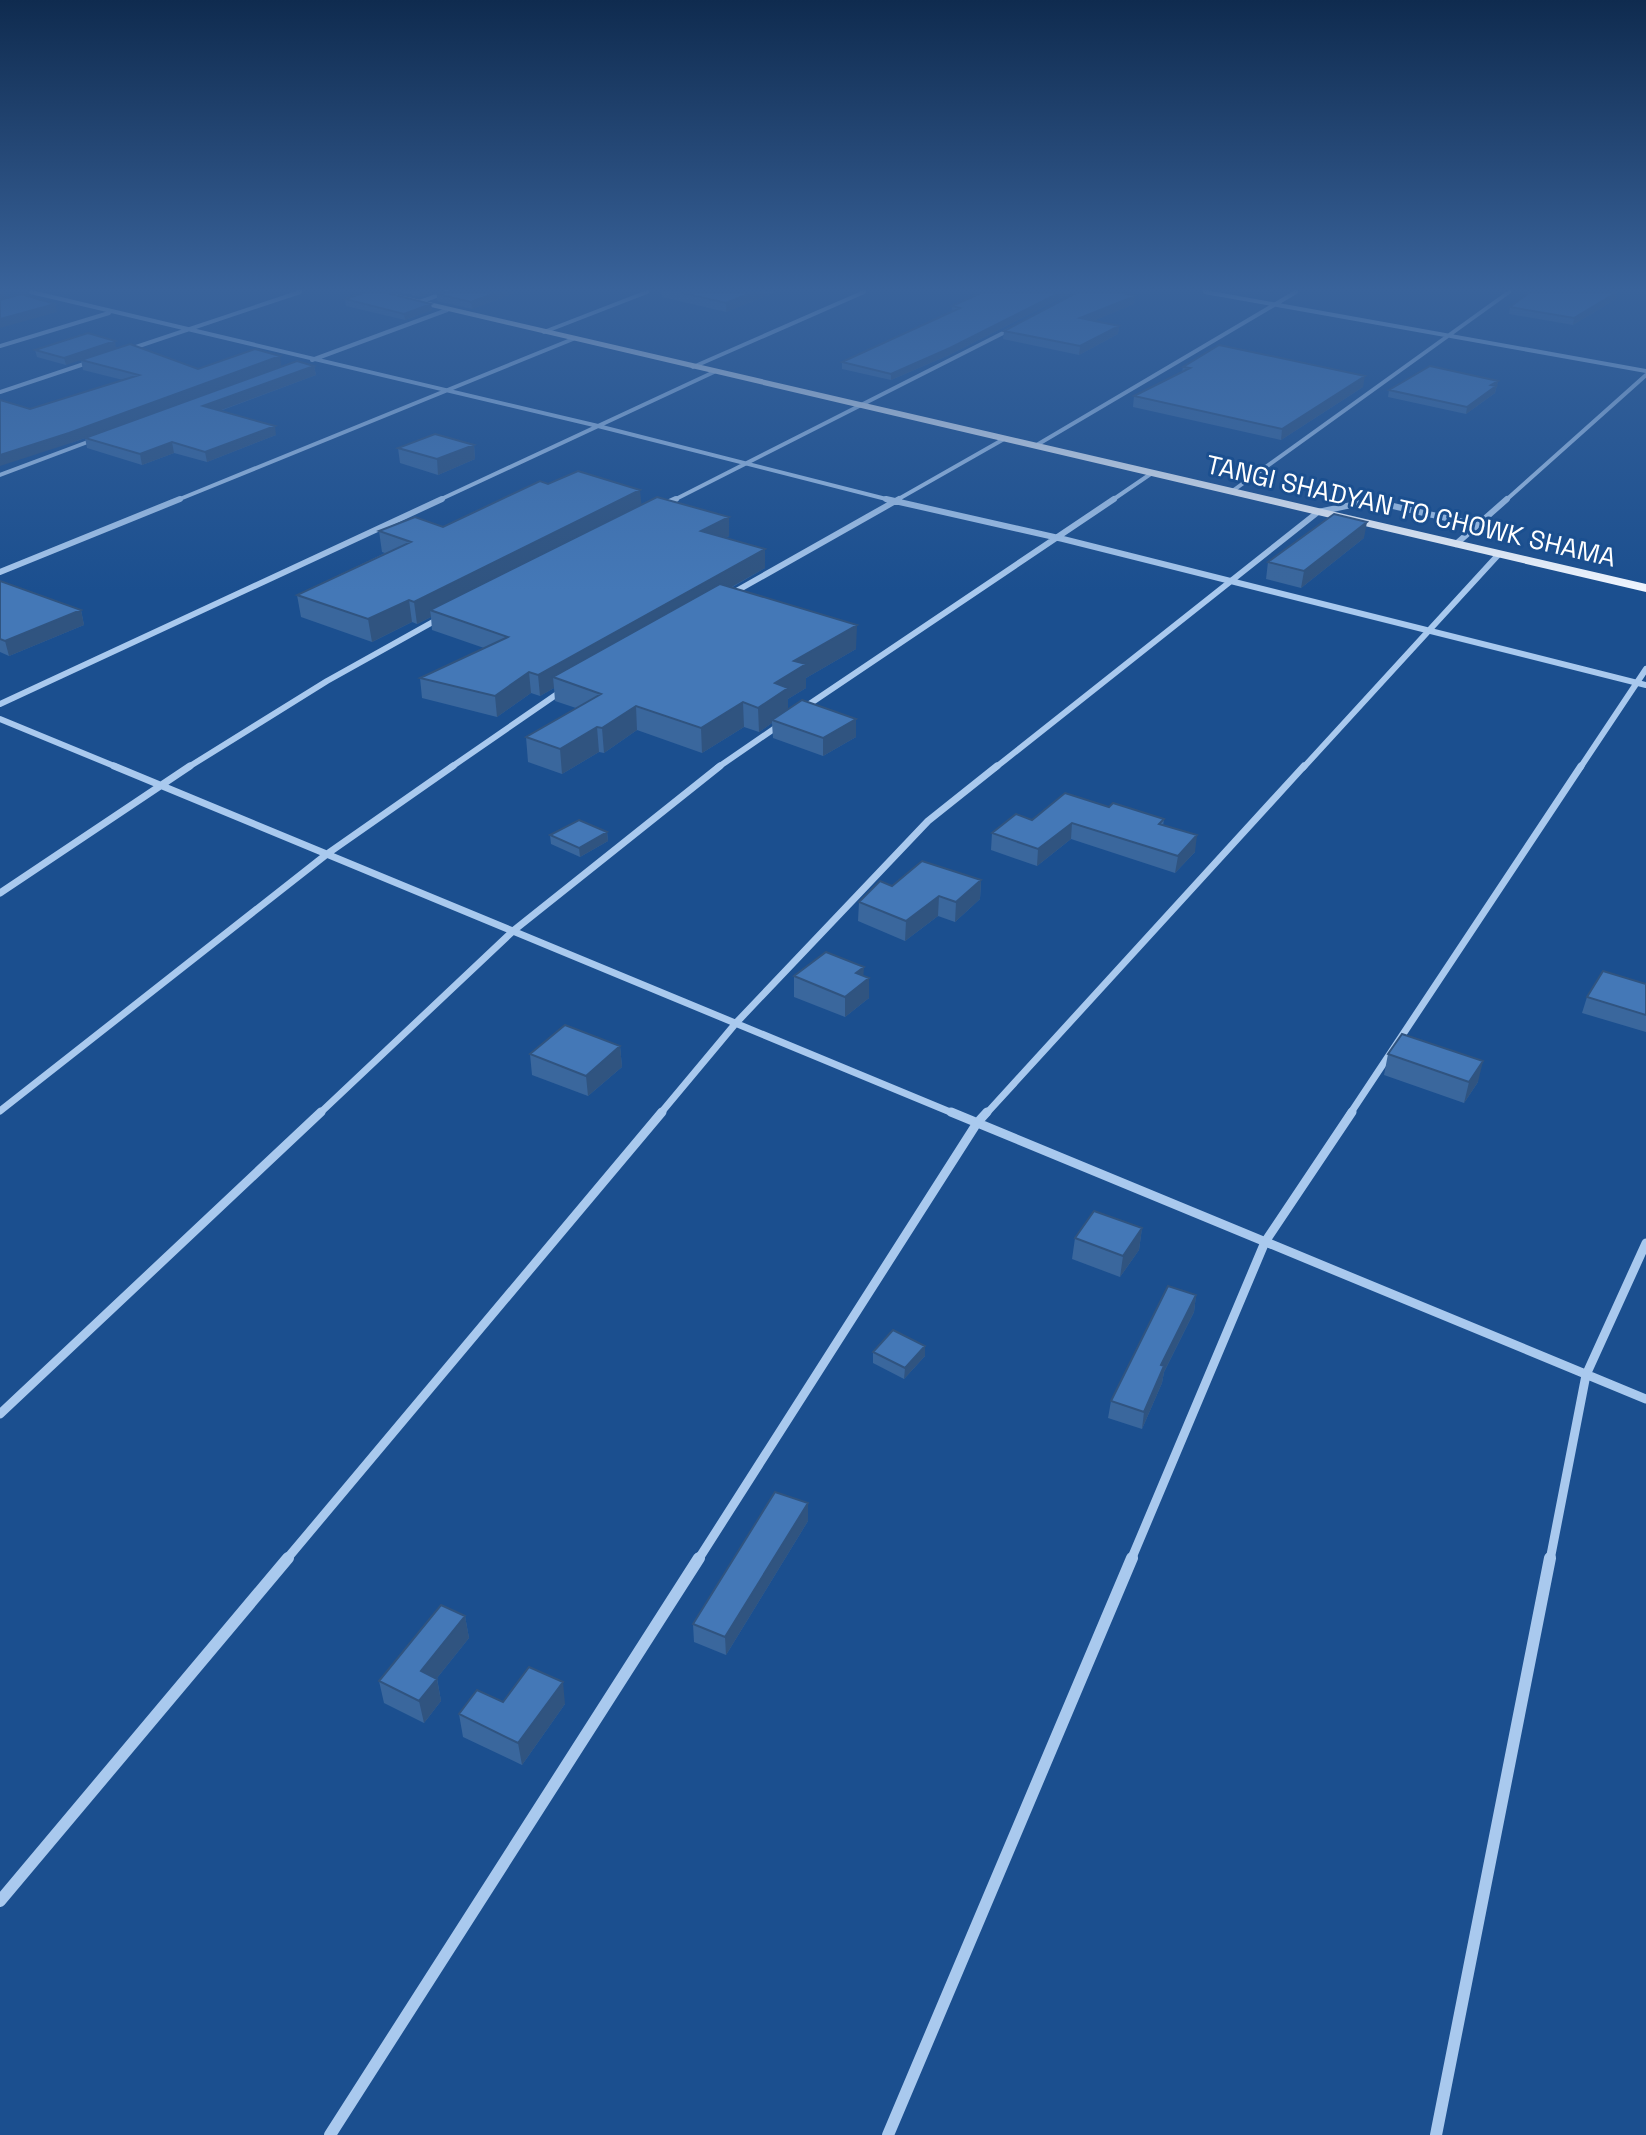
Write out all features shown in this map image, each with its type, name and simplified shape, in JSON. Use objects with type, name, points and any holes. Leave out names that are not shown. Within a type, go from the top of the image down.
[{"type":"main road","name":"TANGI SHADYAN TO CHOWK SHAMA","points":[[800,392],[1646,588]]},
{"type":"street","points":[[0,572],[441,392]]},
{"type":"street","points":[[452,392],[1642,684]]},
{"type":"street","points":[[0,704],[672,392]]},
{"type":"street","points":[[650,512],[886,392]]},
{"type":"street","points":[[1035,446],[1128,392]]},
{"type":"street","points":[[1231,492],[1371,392]]},
{"type":"street","points":[[1456,544],[1625,392]]},
{"type":"street","points":[[0,475],[103,437]]},
{"type":"street","points":[[722,600],[1004,439]]},
{"type":"street","points":[[0,1414],[513,931],[730,758],[1152,473]]},
{"type":"street","points":[[0,1901],[736,1023],[928,821],[1318,512],[1361,503],[1393,506],[1477,525]]},
{"type":"street","points":[[330,2135],[977,1123],[1499,554]]},
{"type":"street","points":[[0,893],[161,785],[373,653],[442,617]]},
{"type":"street","points":[[888,2135],[1265,1242],[1642,684],[1646,669]]},
{"type":"street","points":[[0,1111],[327,854],[545,700],[572,685]]},
{"type":"street","points":[[0,728],[5,721],[1646,1399]]},
{"type":"street","points":[[1436,2135],[1586,1375],[1646,1243]]},
{"type":"building","points":[[86,392],[182,392],[0,455],[0,400],[30,409]]},
{"type":"building","points":[[213,392],[243,392],[203,406],[275,426],[205,452],[172,442],[140,454],[85,438]]},
{"type":"building","points":[[1143,392],[1341,392],[1282,429],[1134,396]]},
{"type":"building","points":[[1396,392],[1488,392],[1467,407]]},
{"type":"building","points":[[435,434],[474,445],[437,459],[398,448]]},
{"type":"building","points":[[578,471],[640,490],[414,602],[409,600],[368,619],[297,595],[411,542],[379,531],[415,517],[443,527],[540,481],[548,484]]},
{"type":"building","points":[[657,497],[729,517],[701,531],[765,549],[538,675],[529,672],[495,696],[420,678],[508,637],[430,610]]},
{"type":"building","points":[[1334,514],[1367,522],[1304,571],[1268,562]]},
{"type":"building","points":[[0,581],[81,610],[5,641],[0,639]]},
{"type":"building","points":[[720,584],[857,625],[794,661],[806,664],[775,683],[788,688],[758,708],[743,702],[701,728],[636,706],[602,728],[597,727],[560,749],[526,737],[601,694],[553,677]]},
{"type":"building","points":[[802,700],[856,719],[823,738],[772,720]]},
{"type":"building","points":[[1065,793],[1109,807],[1113,803],[1164,819],[1159,824],[1197,835],[1178,856],[1072,823],[1038,849],[992,833],[1016,814],[1032,820]]},
{"type":"building","points":[[579,820],[607,832],[579,848],[550,835]]},
{"type":"building","points":[[922,861],[981,880],[956,902],[939,896],[906,921],[859,902],[880,881],[892,886]]},
{"type":"building","points":[[826,952],[864,967],[856,973],[869,978],[845,997],[794,976]]},
{"type":"building","points":[[1603,971],[1646,984],[1646,1015],[1587,997]]},
{"type":"building","points":[[565,1025],[620,1046],[586,1076],[530,1054]]},
{"type":"building","points":[[1402,1034],[1483,1061],[1469,1082],[1388,1054]]},
{"type":"building","points":[[1094,1211],[1142,1228],[1123,1256],[1075,1238]]},
{"type":"building","points":[[1168,1286],[1196,1295],[1161,1365],[1164,1366],[1144,1412],[1111,1401]]},
{"type":"building","points":[[893,1330],[925,1346],[905,1368],[873,1352]]},
{"type":"building","points":[[775,1492],[808,1503],[725,1637],[693,1624]]},
{"type":"building","points":[[441,1605],[465,1616],[421,1671],[437,1679],[419,1701],[379,1681]]},
{"type":"building","points":[[529,1667],[563,1682],[518,1743],[459,1714],[477,1690],[503,1702]]}]
